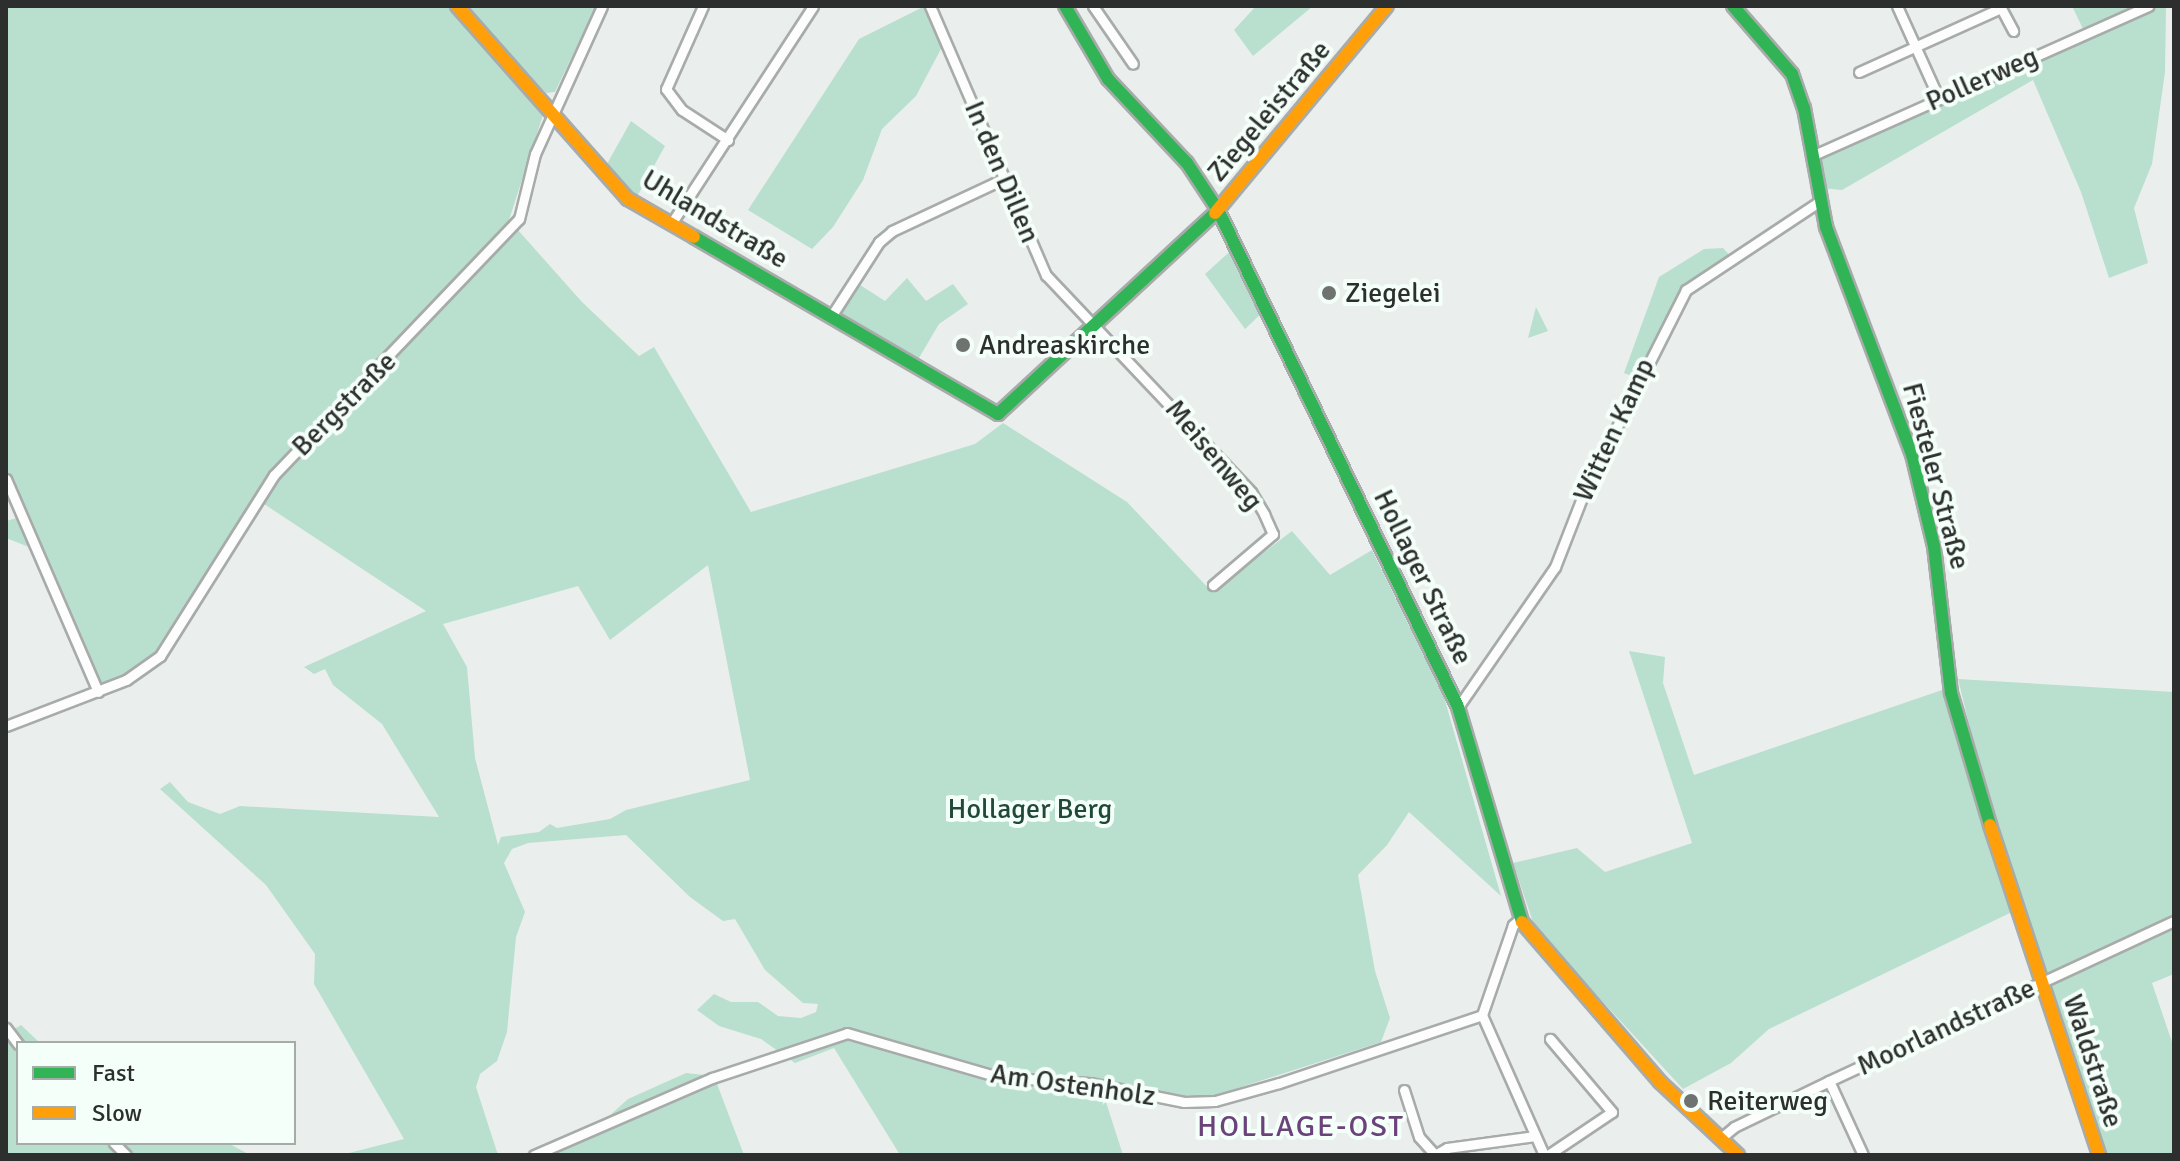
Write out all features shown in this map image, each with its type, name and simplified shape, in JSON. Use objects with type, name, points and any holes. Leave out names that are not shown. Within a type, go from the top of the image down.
[{"type":"street","name":"Uhlandstraße","points":[[457,6],[628,199],[998,414]]},
{"type":"street","name":"Bergstraße","points":[[6,726],[98,692],[146,669],[160,656],[274,475],[519,219],[552,112],[602,6]]},
{"type":"street","points":[[703,6],[666,89],[682,110],[728,140]]},
{"type":"street","points":[[671,224],[813,6]]},
{"type":"street","name":"In den Dillen","points":[[930,6],[1046,275],[1096,322]]},
{"type":"street","name":"Hollager Straße","points":[[1065,6],[1108,79],[1187,163],[1218,210],[1458,707],[1521,918],[1650,1071],[1738,1155]]},
{"type":"street","points":[[1093,6],[1133,64]]},
{"type":"street","name":"Ziegeleistraße","points":[[998,414],[1218,210],[1387,6]]},
{"type":"street","name":"Fiesteler Straße","points":[[1733,6],[1792,74],[1816,154],[1820,201],[1912,454],[1940,580],[1951,693],[2042,982]]},
{"type":"street","points":[[1897,6],[1939,99]]},
{"type":"street","name":"Pollerweg","points":[[1816,154],[2149,6]]},
{"type":"street","points":[[1859,72],[1916,49],[2001,8],[2013,31]]},
{"type":"street","points":[[832,315],[879,242],[892,231],[1005,178]]},
{"type":"street","name":"Witten Kamp","points":[[1458,707],[1555,567],[1591,476],[1686,290],[1820,201]]},
{"type":"street","name":"Meisenweg","points":[[1096,322],[1251,492],[1270,526],[1273,534],[1213,585]]},
{"type":"street","points":[[6,479],[98,692]]},
{"type":"street","points":[[1521,918],[1513,925],[1482,1015],[1546,1155],[1612,1112],[1550,1039]]},
{"type":"street","name":"Moorlandstraße","points":[[1721,1138],[1734,1127],[1829,1081],[2174,921]]},
{"type":"street","name":"Waldstraße","points":[[2042,982],[2099,1155]]},
{"type":"street","name":"Am Ostenholz","points":[[534,1155],[712,1078],[847,1033],[998,1077],[1090,1083],[1199,1102],[1279,1083],[1482,1015]]},
{"type":"street","points":[[1829,1081],[1863,1155]]},
{"type":"street","points":[[1404,1090],[1419,1137],[1435,1155],[1447,1148],[1535,1136]]},
{"type":"green space","name":"Hollager Berg","points":[[6,6],[447,6],[544,112],[509,220],[582,302],[639,356],[654,347],[751,512],[975,444],[1003,423],[1127,502],[1212,592],[1292,531],[1330,575],[1372,550],[1444,697],[1501,896],[1409,812],[1387,845],[1358,875],[1375,971],[1390,1018],[1381,1042],[1213,1096],[1187,1097],[1106,1080],[1105,1099],[1123,1155],[900,1155],[834,1048],[795,1063],[761,1039],[719,1026],[697,1010],[714,994],[731,1002],[758,1002],[778,1016],[801,1018],[816,1012],[818,1004],[803,1003],[765,970],[735,919],[723,921],[690,897],[626,835],[528,843],[512,849],[504,863],[525,912],[516,937],[507,1032],[497,1061],[480,1074],[476,1087],[498,1155],[341,1155],[404,1139],[314,984],[315,954],[266,885],[160,789],[170,782],[188,802],[220,814],[240,806],[439,817],[382,724],[333,685],[325,669],[314,674],[304,667],[426,611],[258,500],[160,656],[98,692],[34,549],[6,538],[6,521],[21,517],[6,480]],"holes":[[[708,565],[750,780],[626,810],[610,819],[557,828],[550,824],[539,832],[501,837],[498,845],[475,758],[467,667],[443,624],[578,586],[610,640]]]},
{"type":"green space","points":[[466,6],[596,6],[555,92],[546,93]]},
{"type":"green space","points":[[925,6],[942,47],[916,96],[882,129],[863,180],[833,227],[812,249],[748,210],[859,39]]},
{"type":"green space","points":[[1256,6],[1313,6],[1253,56],[1234,30]]},
{"type":"green space","points":[[2072,6],[2166,6],[2165,72],[2152,164],[2134,208],[2148,263],[2109,278],[2081,192],[2033,80],[1842,190],[1821,188],[1816,154],[2085,33]]},
{"type":"green space","points":[[631,121],[665,146],[634,202],[603,171]]},
{"type":"green space","points":[[1236,246],[1266,309],[1245,329],[1205,274]]},
{"type":"green space","points":[[1723,248],[1734,260],[1686,290],[1637,378],[1624,373],[1659,277],[1704,249]]},
{"type":"green space","points":[[907,278],[926,301],[953,284],[968,304],[939,324],[916,363],[832,315],[854,281],[885,301]]},
{"type":"green space","points":[[1536,307],[1548,331],[1528,338]]},
{"type":"green space","points":[[1629,651],[1665,657],[1663,683],[1694,775],[1942,690],[2012,912],[1769,1029],[1731,1063],[1683,1089],[1535,928],[1513,863],[1577,848],[1605,872],[1692,843]]},
{"type":"green space","points":[[1958,679],[2174,692],[2174,974],[2152,983],[2174,1048],[2174,1155],[2098,1155],[1986,794]]},
{"type":"green space","points":[[21,1025],[38,1041],[16,1041],[16,1145],[232,1145],[250,1155],[6,1155],[6,1028],[9,1032]]},
{"type":"green space","points":[[686,1073],[714,1076],[744,1155],[533,1155],[598,1126],[628,1099]]},
{"type":"traffic: fast","points":[[1065,6],[1108,79],[1187,163],[1218,210],[1458,707],[1522,922]]},
{"type":"traffic: fast","points":[[1733,6],[1792,74],[1804,108],[1826,227],[1912,454],[1934,546],[1951,693],[1990,825]]},
{"type":"traffic: fast","points":[[694,237],[998,414],[1215,213]]},
{"type":"traffic: slow","points":[[457,6],[628,199],[694,237]]},
{"type":"traffic: slow","points":[[1215,213],[1387,6]]},
{"type":"traffic: slow","points":[[1990,825],[2099,1155]]},
{"type":"traffic: slow","points":[[1522,922],[1660,1082],[1738,1155]]},
{"type":"place","name":"Ziegelei","points":[[1329,293]]},
{"type":"place","name":"Andreaskirche","points":[[963,345]]},
{"type":"place","name":"Reiterweg","points":[[1691,1101]]},
{"type":"district","name":"HOLLAGE-OST","points":[[1301,1127]]}]
